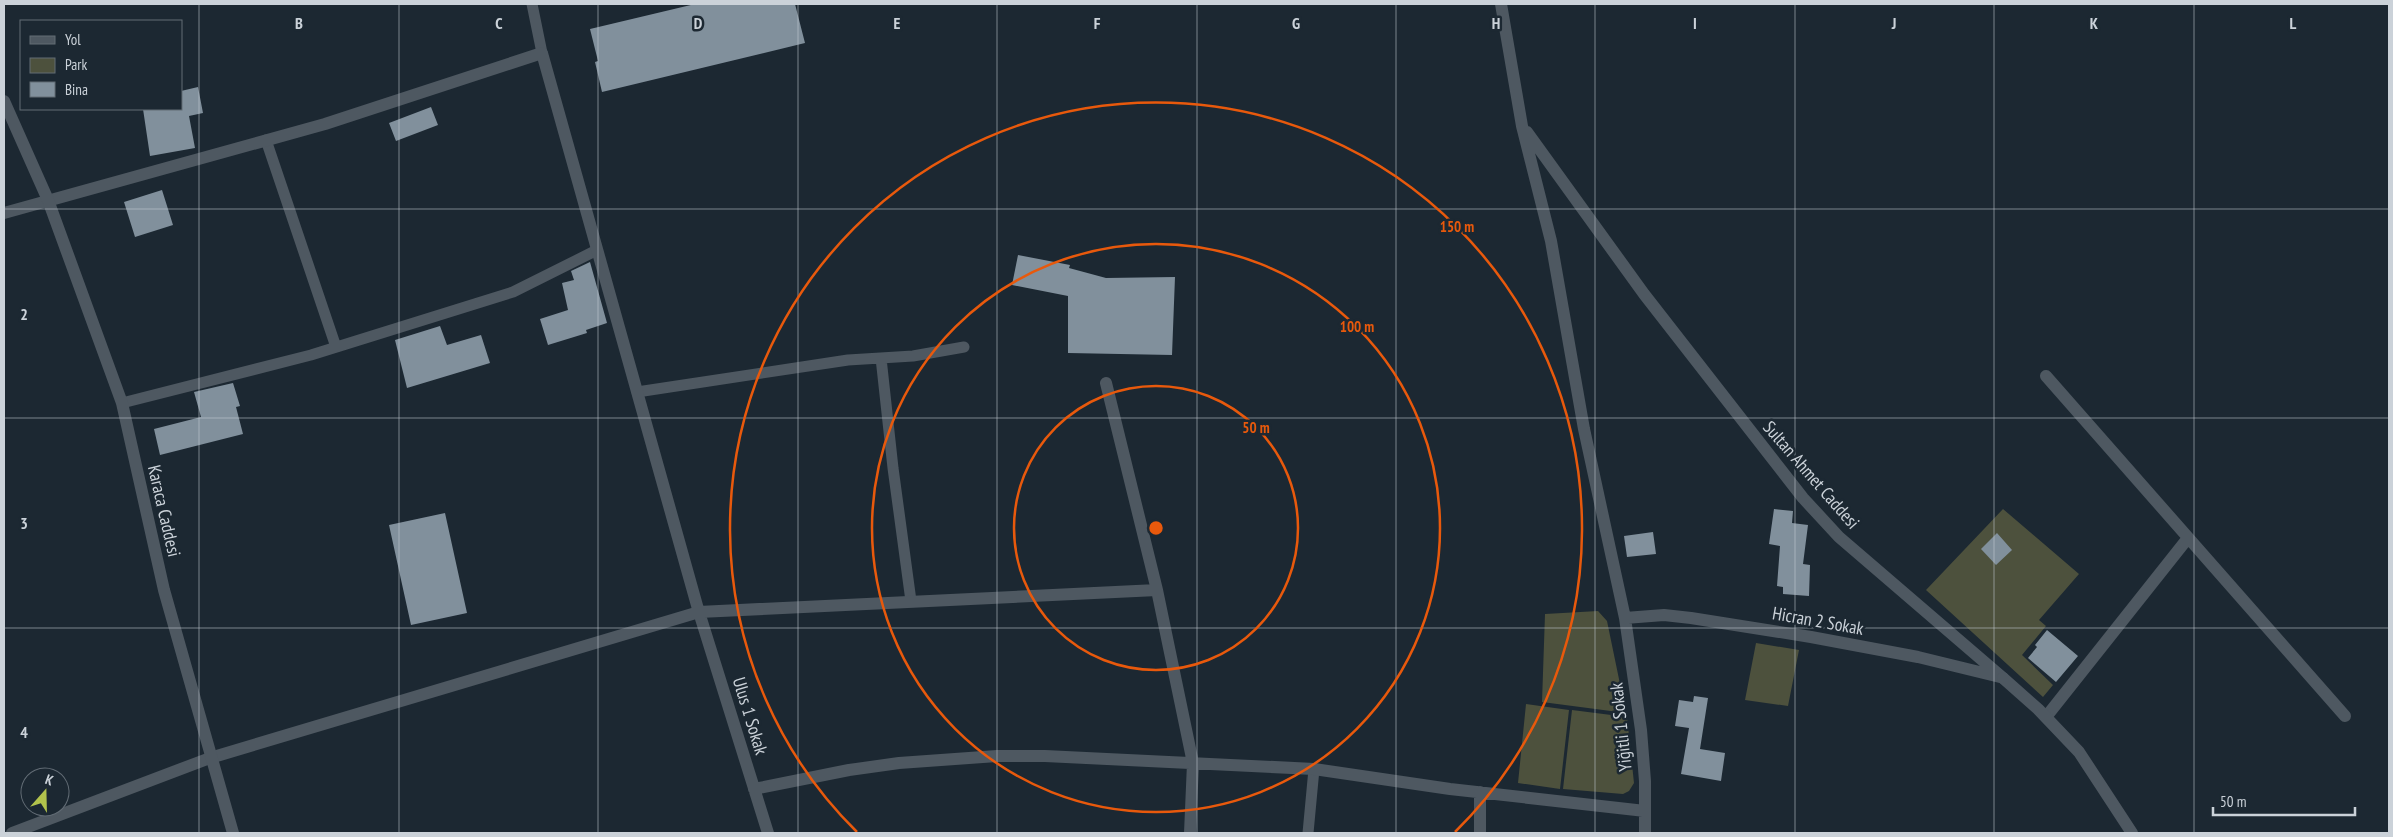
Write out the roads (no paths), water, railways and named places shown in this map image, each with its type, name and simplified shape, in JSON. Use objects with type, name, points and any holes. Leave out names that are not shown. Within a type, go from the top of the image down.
[{"type":"street","name":"Yiğitli 1 Sokak","points":[[1501,4],[1522,126],[1551,241],[1584,429],[1625,618],[1641,730],[1645,833]]},
{"type":"street","points":[[4,213],[325,124],[542,53]]},
{"type":"street","name":"Ulus 1 Sokak","points":[[542,53],[698,610],[768,833]]},
{"type":"street","name":"Karaca Caddesi","points":[[4,101],[48,200],[122,403],[164,590],[210,758],[234,833]]},
{"type":"street","name":"Sultan Ahmet Caddesi","points":[[1522,126],[1644,294],[1803,498],[1839,537],[2046,717],[2080,752],[2132,833]]},
{"type":"street","points":[[2046,376],[2345,716]]},
{"type":"street","points":[[1106,383],[1156,590],[1193,763],[1190,833]]},
{"type":"street","points":[[2046,717],[2188,538]]},
{"type":"street","points":[[12,833],[210,758],[698,610],[1156,590]]},
{"type":"street","name":"Hicran 2 Sokak","points":[[1625,618],[1664,616],[1691,618],[1898,654],[2003,678]]},
{"type":"street","points":[[754,789],[849,770],[948,758],[1045,756],[1314,769],[1480,792],[1645,810]]},
{"type":"street","points":[[1480,792],[1480,833]]},
{"type":"lane","points":[[532,4],[542,53]]},
{"type":"lane","points":[[266,140],[336,347]]},
{"type":"lane","points":[[122,403],[336,347],[513,292],[597,250]]},
{"type":"lane","points":[[637,392],[848,360],[913,356],[964,347]]},
{"type":"lane","points":[[881,358],[893,468],[911,601]]},
{"type":"lane","points":[[1308,833],[1314,769]]}]
